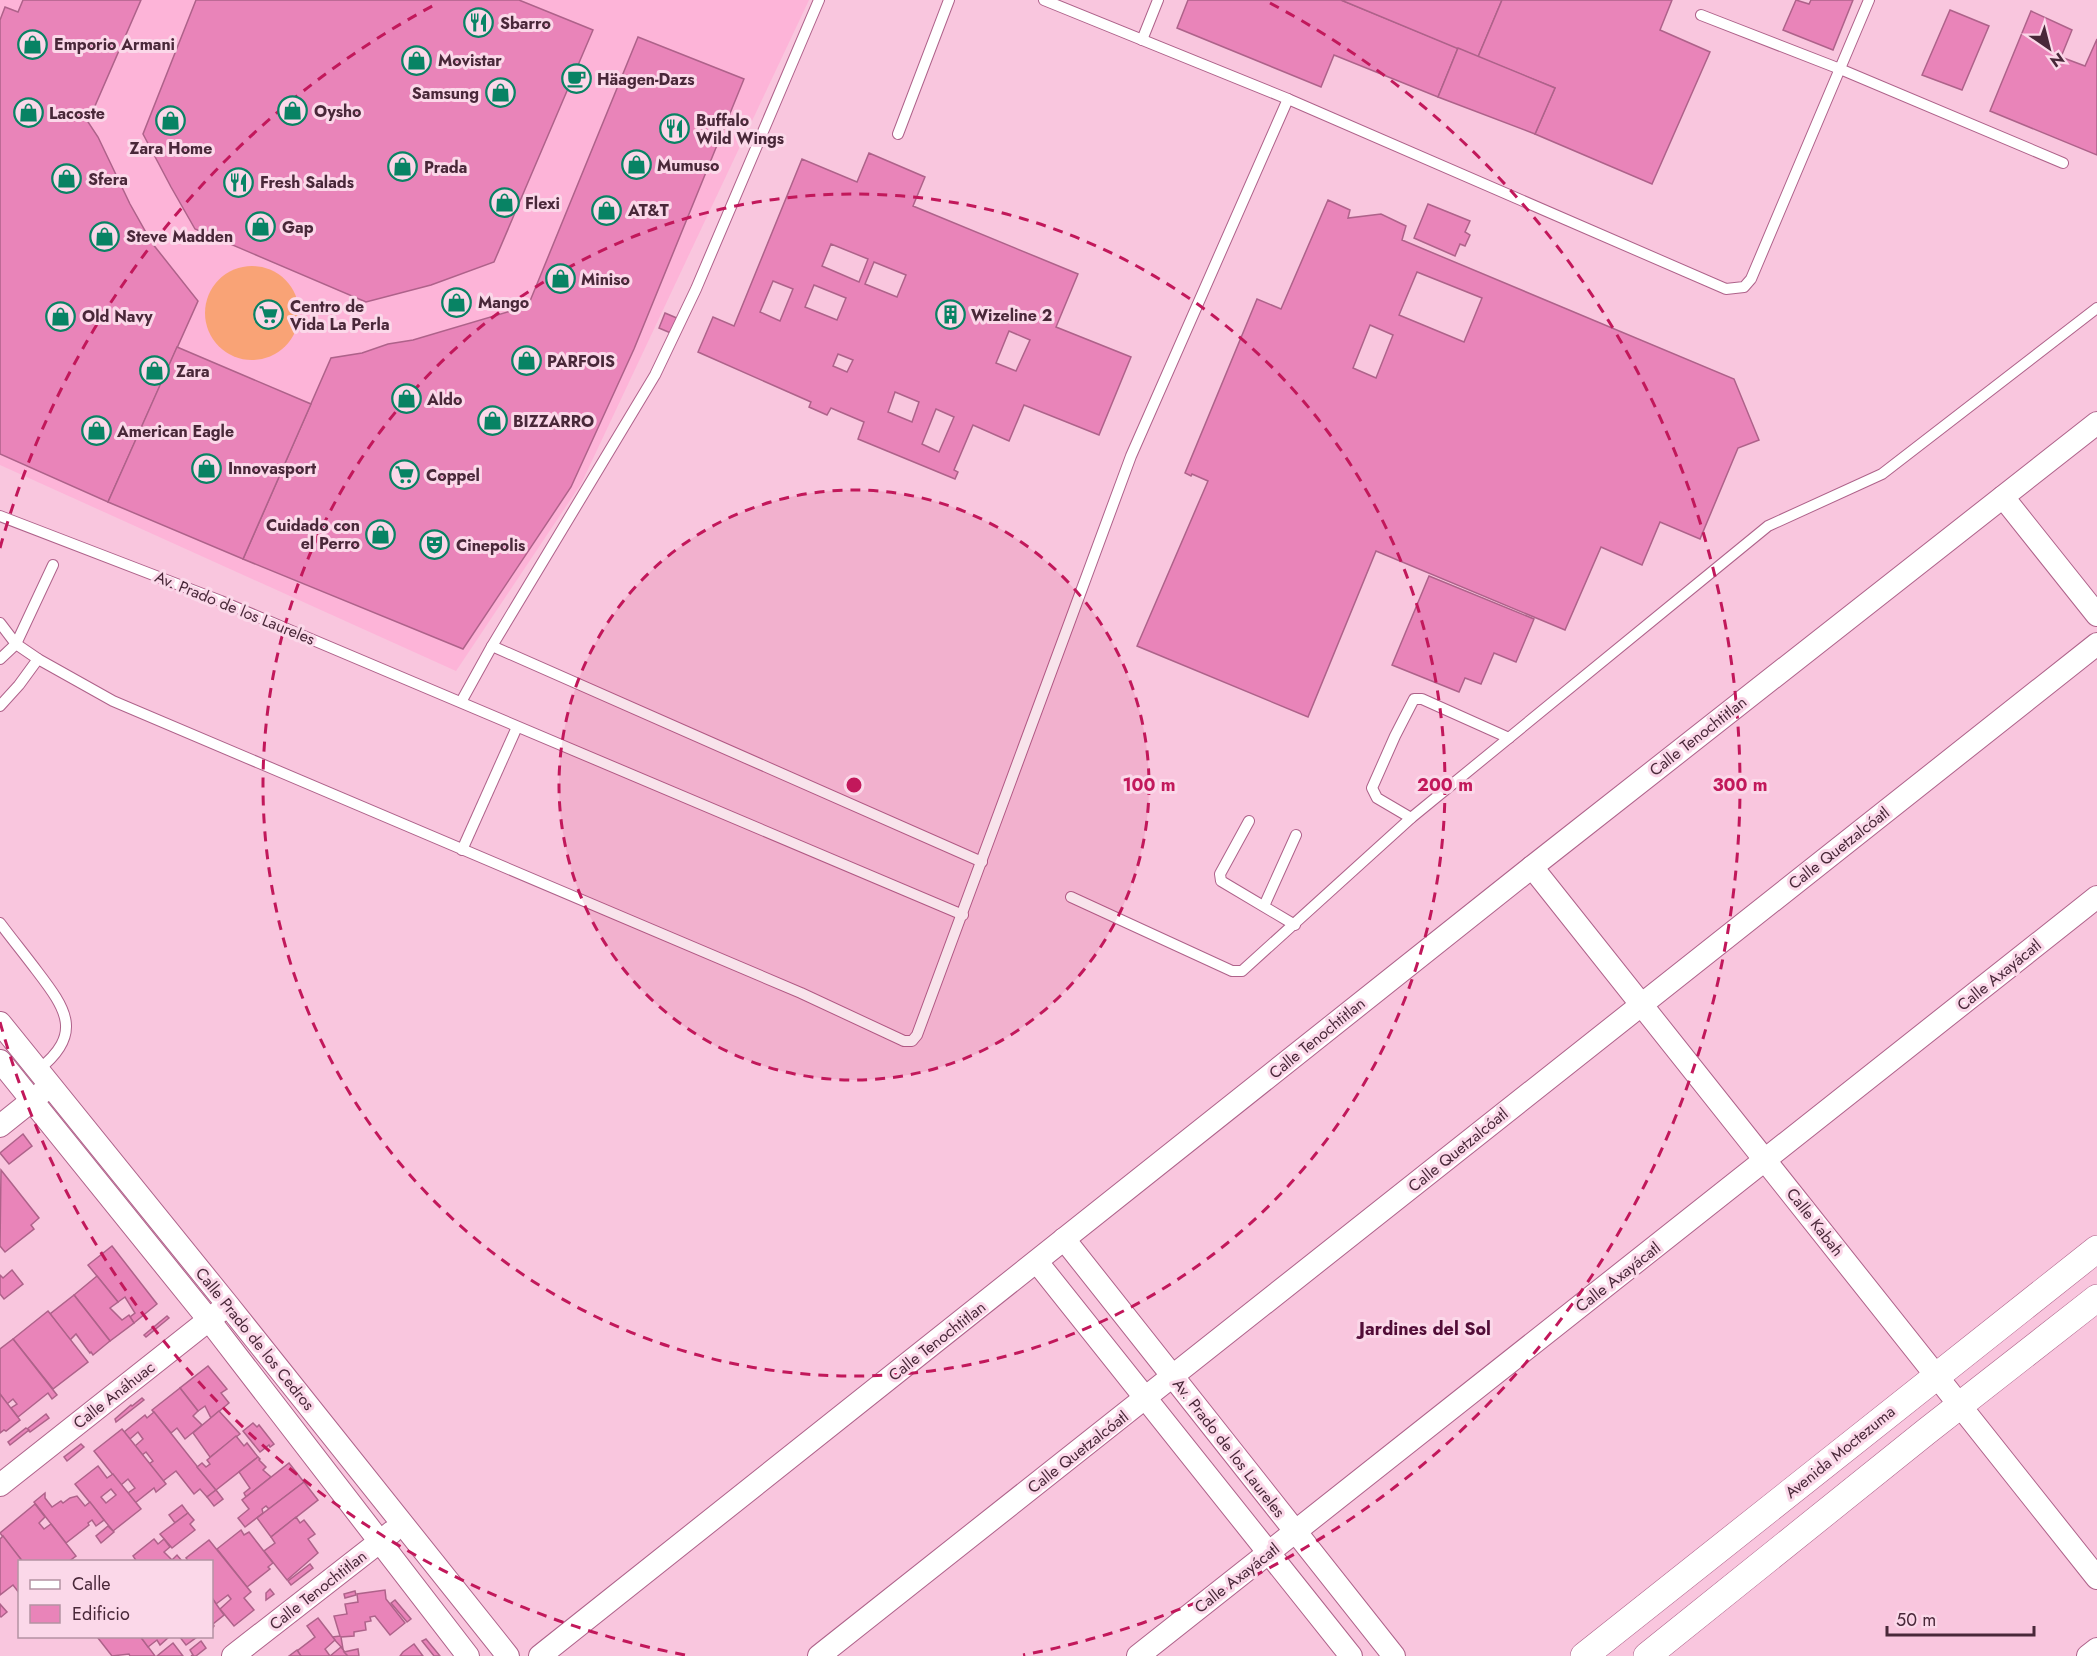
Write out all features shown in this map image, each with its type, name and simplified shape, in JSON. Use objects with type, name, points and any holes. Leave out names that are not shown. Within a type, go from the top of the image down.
[{"type":"street","name":"Calle Tenochtitlan","points":[[540,1656],[1532,867],[2097,423]]},
{"type":"street","points":[[2003,497],[2097,615]]},
{"type":"street","name":"Calle Quetzalcóatl","points":[[819,1656],[2097,644]]},
{"type":"street","name":"Calle Kabah","points":[[1532,867],[2097,1578]]},
{"type":"street","name":"Calle Axayácatl","points":[[1138,1656],[2097,897]]},
{"type":"street","name":"Calle Prado de los Cedros","points":[[0,1023],[508,1656]]},
{"type":"street","name":"Calle Prado de los Cedros","points":[[0,1060],[209,1320],[468,1656]]},
{"type":"street","points":[[0,1126],[33,1100],[45,1078]]},
{"type":"street","name":"Av. Prado de los Laureles","points":[[1064,1239],[1394,1656]]},
{"type":"street","name":"Avenida Moctezuma","points":[[1584,1656],[2097,1249]]},
{"type":"street","name":"Av. Prado de los Laureles","points":[[1036,1262],[1351,1656]]},
{"type":"street","points":[[1647,1656],[2097,1298]]},
{"type":"street","name":"Calle Anáhuac","points":[[0,1485],[228,1305]]},
{"type":"street","name":"Calle Tenochtitlan","points":[[233,1656],[402,1524]]},
{"type":"street","points":[[2088,1656],[2097,1649]]},
{"type":"lane","points":[[465,704],[492,646],[655,375],[696,289],[819,0]]},
{"type":"lane","points":[[898,134],[949,0]]},
{"type":"lane","points":[[1044,0],[1287,99],[1726,289],[1744,287],[1751,279],[1869,0]]},
{"type":"lane","points":[[1142,40],[1158,0]]},
{"type":"lane","points":[[1701,15],[1840,69],[2063,163]]},
{"type":"lane","points":[[0,623],[16,644],[38,659],[113,700],[413,830],[801,993],[908,1042],[912,1041],[917,1035],[963,915],[1131,456],[1287,99]]},
{"type":"lane","points":[[1071,897],[1235,972],[1242,971],[1411,818],[1768,526],[1882,474],[2097,308]]},
{"type":"lane","name":"Av. Prado de los Laureles","points":[[0,516],[221,601],[963,915]]},
{"type":"lane","points":[[0,659],[16,644],[52,565]]},
{"type":"lane","points":[[492,646],[982,862]]},
{"type":"lane","points":[[0,706],[38,659]]},
{"type":"lane","points":[[1411,818],[1377,798],[1372,788],[1414,699],[1422,699],[1509,738]]},
{"type":"lane","points":[[462,850],[517,727]]},
{"type":"lane","points":[[1249,821],[1220,874],[1220,878],[1224,884],[1295,925]]},
{"type":"lane","points":[[1263,906],[1296,835]]},
{"type":"lane","points":[[0,922],[65,1012],[66,1030],[59,1049],[50,1060],[45,1078]]},
{"type":"shaded area","name":"Centro de Vida La Perla","points":[[0,0],[809,0],[581,484],[456,671],[0,465]]},
{"type":"shaded area","points":[[252,266],[270,270],[285,280],[295,295],[299,313],[295,331],[285,346],[270,356],[252,360],[234,356],[219,346],[209,331],[205,313],[209,295],[219,280],[234,270]]},
{"type":"building","points":[[23,0],[141,0],[88,122],[98,137],[130,204],[152,243],[198,301],[108,502],[0,454],[0,20],[5,7],[18,12]]},
{"type":"building","points":[[196,0],[519,0],[593,30],[494,262],[431,285],[366,302],[195,229],[171,187],[143,134]]},
{"type":"building","points":[[1188,0],[1341,0],[1458,48],[1438,97],[1334,55],[1321,87],[1177,28]]},
{"type":"building","points":[[1341,0],[1502,0],[1478,57]]},
{"type":"building","points":[[1502,0],[1672,0],[1660,30],[1710,52],[1652,184],[1535,134],[1555,88],[1478,57]]},
{"type":"building","points":[[1796,0],[1809,4],[1811,0],[1853,0],[1833,50],[1783,30]]},
{"type":"building","points":[[1950,10],[1989,26],[1962,90],[1922,75]]},
{"type":"building","points":[[2031,11],[2072,30],[2061,57],[2085,66],[2097,39],[2097,155],[1990,111]]},
{"type":"building","points":[[638,37],[744,79],[634,349],[571,487],[463,649],[243,559],[331,358],[413,340],[528,306]]},
{"type":"building","points":[[1458,48],[1555,88],[1535,134],[1438,97]]},
{"type":"building","name":"Wizeline 2","points":[[869,153],[925,177],[913,206],[1078,274],[1056,327],[1131,357],[1099,435],[1024,405],[1009,441],[973,425],[954,470],[958,472],[955,479],[858,439],[864,422],[831,408],[827,415],[809,407],[811,402],[698,352],[713,317],[734,326],[802,159],[857,182]],"holes":[[[831,244],[868,259],[859,282],[822,266]],[[874,262],[906,275],[897,297],[865,284]],[[773,281],[793,289],[780,321],[760,312]],[[814,285],[846,298],[837,320],[805,307]],[[1009,331],[1030,340],[1016,371],[996,363]],[[838,354],[853,360],[847,372],[833,366]],[[895,392],[919,402],[912,422],[888,412]],[[936,409],[954,417],[939,452],[922,444]]]},
{"type":"building","points":[[1328,200],[1350,210],[1348,218],[1381,214],[1406,226],[1402,240],[1734,379],[1759,440],[1738,448],[1700,539],[1660,522],[1642,565],[1601,547],[1565,630],[1376,551],[1308,717],[1137,646],[1208,481],[1185,473],[1257,299],[1281,309]],"holes":[[[1417,272],[1482,298],[1464,342],[1399,315]],[[1370,325],[1393,335],[1376,378],[1353,368]]]},
{"type":"building","points":[[1428,204],[1470,221],[1465,232],[1470,235],[1465,246],[1460,244],[1455,256],[1414,238]]},
{"type":"building","points":[[665,313],[679,319],[673,334],[659,328]]},
{"type":"building","points":[[177,347],[311,404],[243,559],[108,502]]},
{"type":"building","points":[[1429,576],[1534,619],[1516,662],[1494,653],[1481,684],[1465,678],[1459,692],[1392,665]]},
{"type":"building","points":[[23,1134],[32,1146],[9,1164],[0,1153]]},
{"type":"building","points":[[1,1170],[39,1218],[31,1225],[34,1229],[5,1252],[0,1246]]},
{"type":"building","points":[[112,1246],[157,1304],[134,1323],[130,1317],[135,1313],[125,1297],[118,1302],[88,1265]]},
{"type":"building","points":[[12,1270],[23,1284],[4,1299],[0,1294],[0,1275],[3,1278]]},
{"type":"building","points":[[97,1276],[118,1302],[110,1308],[122,1320],[129,1315],[134,1323],[110,1341],[74,1295]]},
{"type":"building","points":[[74,1295],[110,1341],[93,1355],[76,1334],[70,1340],[50,1314]]},
{"type":"building","points":[[48,1311],[88,1362],[53,1389],[13,1339]]},
{"type":"building","points":[[167,1316],[169,1318],[146,1337],[144,1335]]},
{"type":"building","points":[[13,1339],[57,1395],[52,1399],[48,1393],[18,1417],[11,1408],[17,1404],[13,1399],[7,1404],[0,1394],[0,1349]]},
{"type":"building","points":[[208,1366],[227,1389],[221,1393],[229,1403],[211,1418],[205,1406],[198,1411],[180,1388]]},
{"type":"building","points":[[180,1388],[198,1411],[193,1416],[202,1425],[185,1439],[177,1428],[171,1433],[152,1410]]},
{"type":"building","points":[[0,1394],[20,1420],[0,1433]]},
{"type":"building","points":[[142,1398],[144,1400],[116,1422],[115,1419]]},
{"type":"building","points":[[219,1411],[240,1434],[210,1457],[193,1433]]},
{"type":"building","points":[[154,1412],[216,1490],[207,1497],[200,1489],[194,1494],[176,1471],[163,1481],[149,1464],[153,1461],[146,1452],[142,1455],[135,1446],[143,1439],[138,1432],[130,1439],[124,1432],[145,1415],[147,1418]]},
{"type":"building","points":[[46,1414],[49,1418],[30,1432],[27,1429]]},
{"type":"building","points":[[253,1423],[257,1427],[259,1425],[274,1444],[260,1452],[243,1431]]},
{"type":"building","points":[[26,1428],[29,1430],[10,1445],[8,1442]]},
{"type":"building","points":[[122,1429],[166,1484],[156,1492],[154,1488],[135,1503],[128,1493],[135,1488],[128,1479],[121,1485],[94,1451]]},
{"type":"building","points":[[236,1436],[244,1446],[247,1443],[258,1457],[216,1490],[197,1467],[202,1463],[206,1467],[210,1464],[207,1460]]},
{"type":"building","points":[[81,1444],[84,1447],[67,1461],[64,1457]]},
{"type":"building","points":[[258,1457],[266,1467],[263,1470],[271,1477],[246,1497],[244,1493],[250,1488],[239,1472]]},
{"type":"building","points":[[289,1463],[304,1482],[269,1509],[266,1506],[262,1509],[263,1513],[245,1527],[238,1518],[249,1509],[242,1500]]},
{"type":"building","points":[[98,1466],[107,1478],[113,1474],[141,1509],[113,1531],[75,1484]],"holes":[[[111,1489],[116,1495],[106,1503],[101,1497]]]},
{"type":"building","points":[[304,1482],[318,1500],[271,1537],[257,1518]]},
{"type":"building","points":[[216,1490],[223,1499],[214,1506],[207,1497]]},
{"type":"building","points":[[45,1493],[45,1498],[52,1507],[61,1501],[63,1503],[77,1496],[85,1506],[90,1502],[104,1520],[96,1526],[92,1520],[66,1543],[34,1502]]},
{"type":"building","points":[[35,1504],[45,1517],[39,1523],[44,1529],[51,1524],[76,1556],[71,1560],[21,1560],[0,1533]]},
{"type":"building","points":[[182,1505],[188,1513],[175,1523],[169,1515]]},
{"type":"building","points":[[188,1513],[194,1520],[190,1524],[195,1530],[172,1548],[160,1534]]},
{"type":"building","points":[[296,1517],[300,1523],[304,1520],[315,1534],[308,1539],[318,1553],[287,1580],[264,1551],[275,1543],[271,1537]]},
{"type":"building","points":[[108,1526],[114,1532],[101,1543],[96,1536]]},
{"type":"building","points":[[241,1530],[244,1535],[249,1532],[273,1563],[268,1567],[270,1569],[247,1587],[217,1549]]},
{"type":"building","points":[[3,1536],[21,1560],[18,1560],[18,1591],[13,1585],[0,1595],[0,1539]]},
{"type":"building","points":[[154,1539],[158,1544],[164,1539],[170,1547],[164,1552],[172,1560],[136,1560],[133,1556]]},
{"type":"building","points":[[209,1540],[251,1592],[244,1598],[254,1610],[234,1626],[220,1609],[231,1599],[228,1595],[216,1604],[213,1600],[213,1560],[188,1560],[186,1558]]},
{"type":"building","points":[[177,1555],[181,1560],[172,1560]]},
{"type":"building","points":[[310,1564],[313,1568],[291,1585],[288,1581]]},
{"type":"building","points":[[270,1589],[274,1594],[266,1600],[266,1593]]},
{"type":"building","points":[[385,1590],[386,1599],[405,1623],[390,1635],[375,1616],[370,1617],[371,1621],[365,1622],[366,1630],[354,1632],[354,1636],[341,1637],[343,1649],[332,1637],[340,1636],[334,1616],[347,1614],[345,1604],[358,1602],[357,1594]]},
{"type":"building","points":[[355,1591],[356,1595],[345,1598],[344,1594]]},
{"type":"building","points":[[213,1599],[224,1615],[213,1624]]},
{"type":"building","points":[[395,1600],[411,1619],[407,1622],[391,1603]]},
{"type":"building","points":[[0,1604],[7,1612],[1,1617],[0,1616]]},
{"type":"building","points":[[318,1618],[335,1640],[325,1649],[330,1656],[301,1656],[297,1651],[315,1637],[307,1626]]},
{"type":"building","points":[[98,1638],[142,1638],[155,1656],[130,1656],[129,1654],[112,1656]]},
{"type":"building","points":[[141,1638],[168,1638],[160,1645],[157,1640],[148,1647]]},
{"type":"building","points":[[181,1638],[196,1638],[186,1645]]},
{"type":"building","points":[[426,1639],[440,1656],[434,1656],[422,1641]]},
{"type":"building","points":[[201,1641],[206,1648],[196,1656],[191,1656],[193,1655],[190,1650]]},
{"type":"building","points":[[173,1643],[183,1656],[157,1656]]},
{"type":"building","points":[[414,1644],[423,1656],[400,1656],[403,1652]]},
{"type":"building","points":[[341,1647],[348,1656],[330,1656]]},
{"type":"building","points":[[358,1649],[359,1656],[348,1656],[344,1652]]},
{"type":"building","points":[[297,1650],[301,1656],[289,1656]]},
{"type":"place","name":"Sbarro","points":[[479,23]]},
{"type":"place","name":"Emporio Armani","points":[[33,44]]},
{"type":"place","name":"Movistar","points":[[417,60]]},
{"type":"place","name":"Häagen-Dazs","points":[[576,79]]},
{"type":"place","name":"Samsung","points":[[500,93]]},
{"type":"place","name":"Oysho","points":[[293,111]]},
{"type":"place","name":"Lacoste","points":[[28,113]]},
{"type":"place","name":"Zara Home","points":[[171,120]]},
{"type":"place","name":"Buffalo Wild Wings","points":[[675,129]]},
{"type":"place","name":"Mumuso","points":[[636,165]]},
{"type":"place","name":"Prada","points":[[403,167]]},
{"type":"place","name":"Sfera","points":[[67,179]]},
{"type":"place","name":"Fresh Salads","points":[[239,182]]},
{"type":"place","name":"Flexi","points":[[504,203]]},
{"type":"place","name":"AT&T","points":[[607,210]]},
{"type":"place","name":"Gap","points":[[261,227]]},
{"type":"place","name":"Steve Madden","points":[[105,236]]},
{"type":"place","name":"Miniso","points":[[560,279]]},
{"type":"place","name":"Mango","points":[[457,302]]},
{"type":"place","name":"Centro de Vida La Perla","points":[[269,315]]},
{"type":"place","name":"Wizeline 2","points":[[950,315]]},
{"type":"place","name":"Old Navy","points":[[61,316]]},
{"type":"place","name":"PARFOIS","points":[[526,361]]},
{"type":"place","name":"Zara","points":[[155,371]]},
{"type":"place","name":"Aldo","points":[[406,399]]},
{"type":"place","name":"BIZZARRO","points":[[492,421]]},
{"type":"place","name":"American Eagle","points":[[96,431]]},
{"type":"place","name":"Innovasport","points":[[207,468]]},
{"type":"place","name":"Coppel","points":[[405,475]]},
{"type":"place","name":"Cuidado con el Perro","points":[[381,534]]},
{"type":"place","name":"Cinepolis","points":[[435,545]]},
{"type":"district","name":"Jardines del Sol","points":[[1425,1329]]}]
